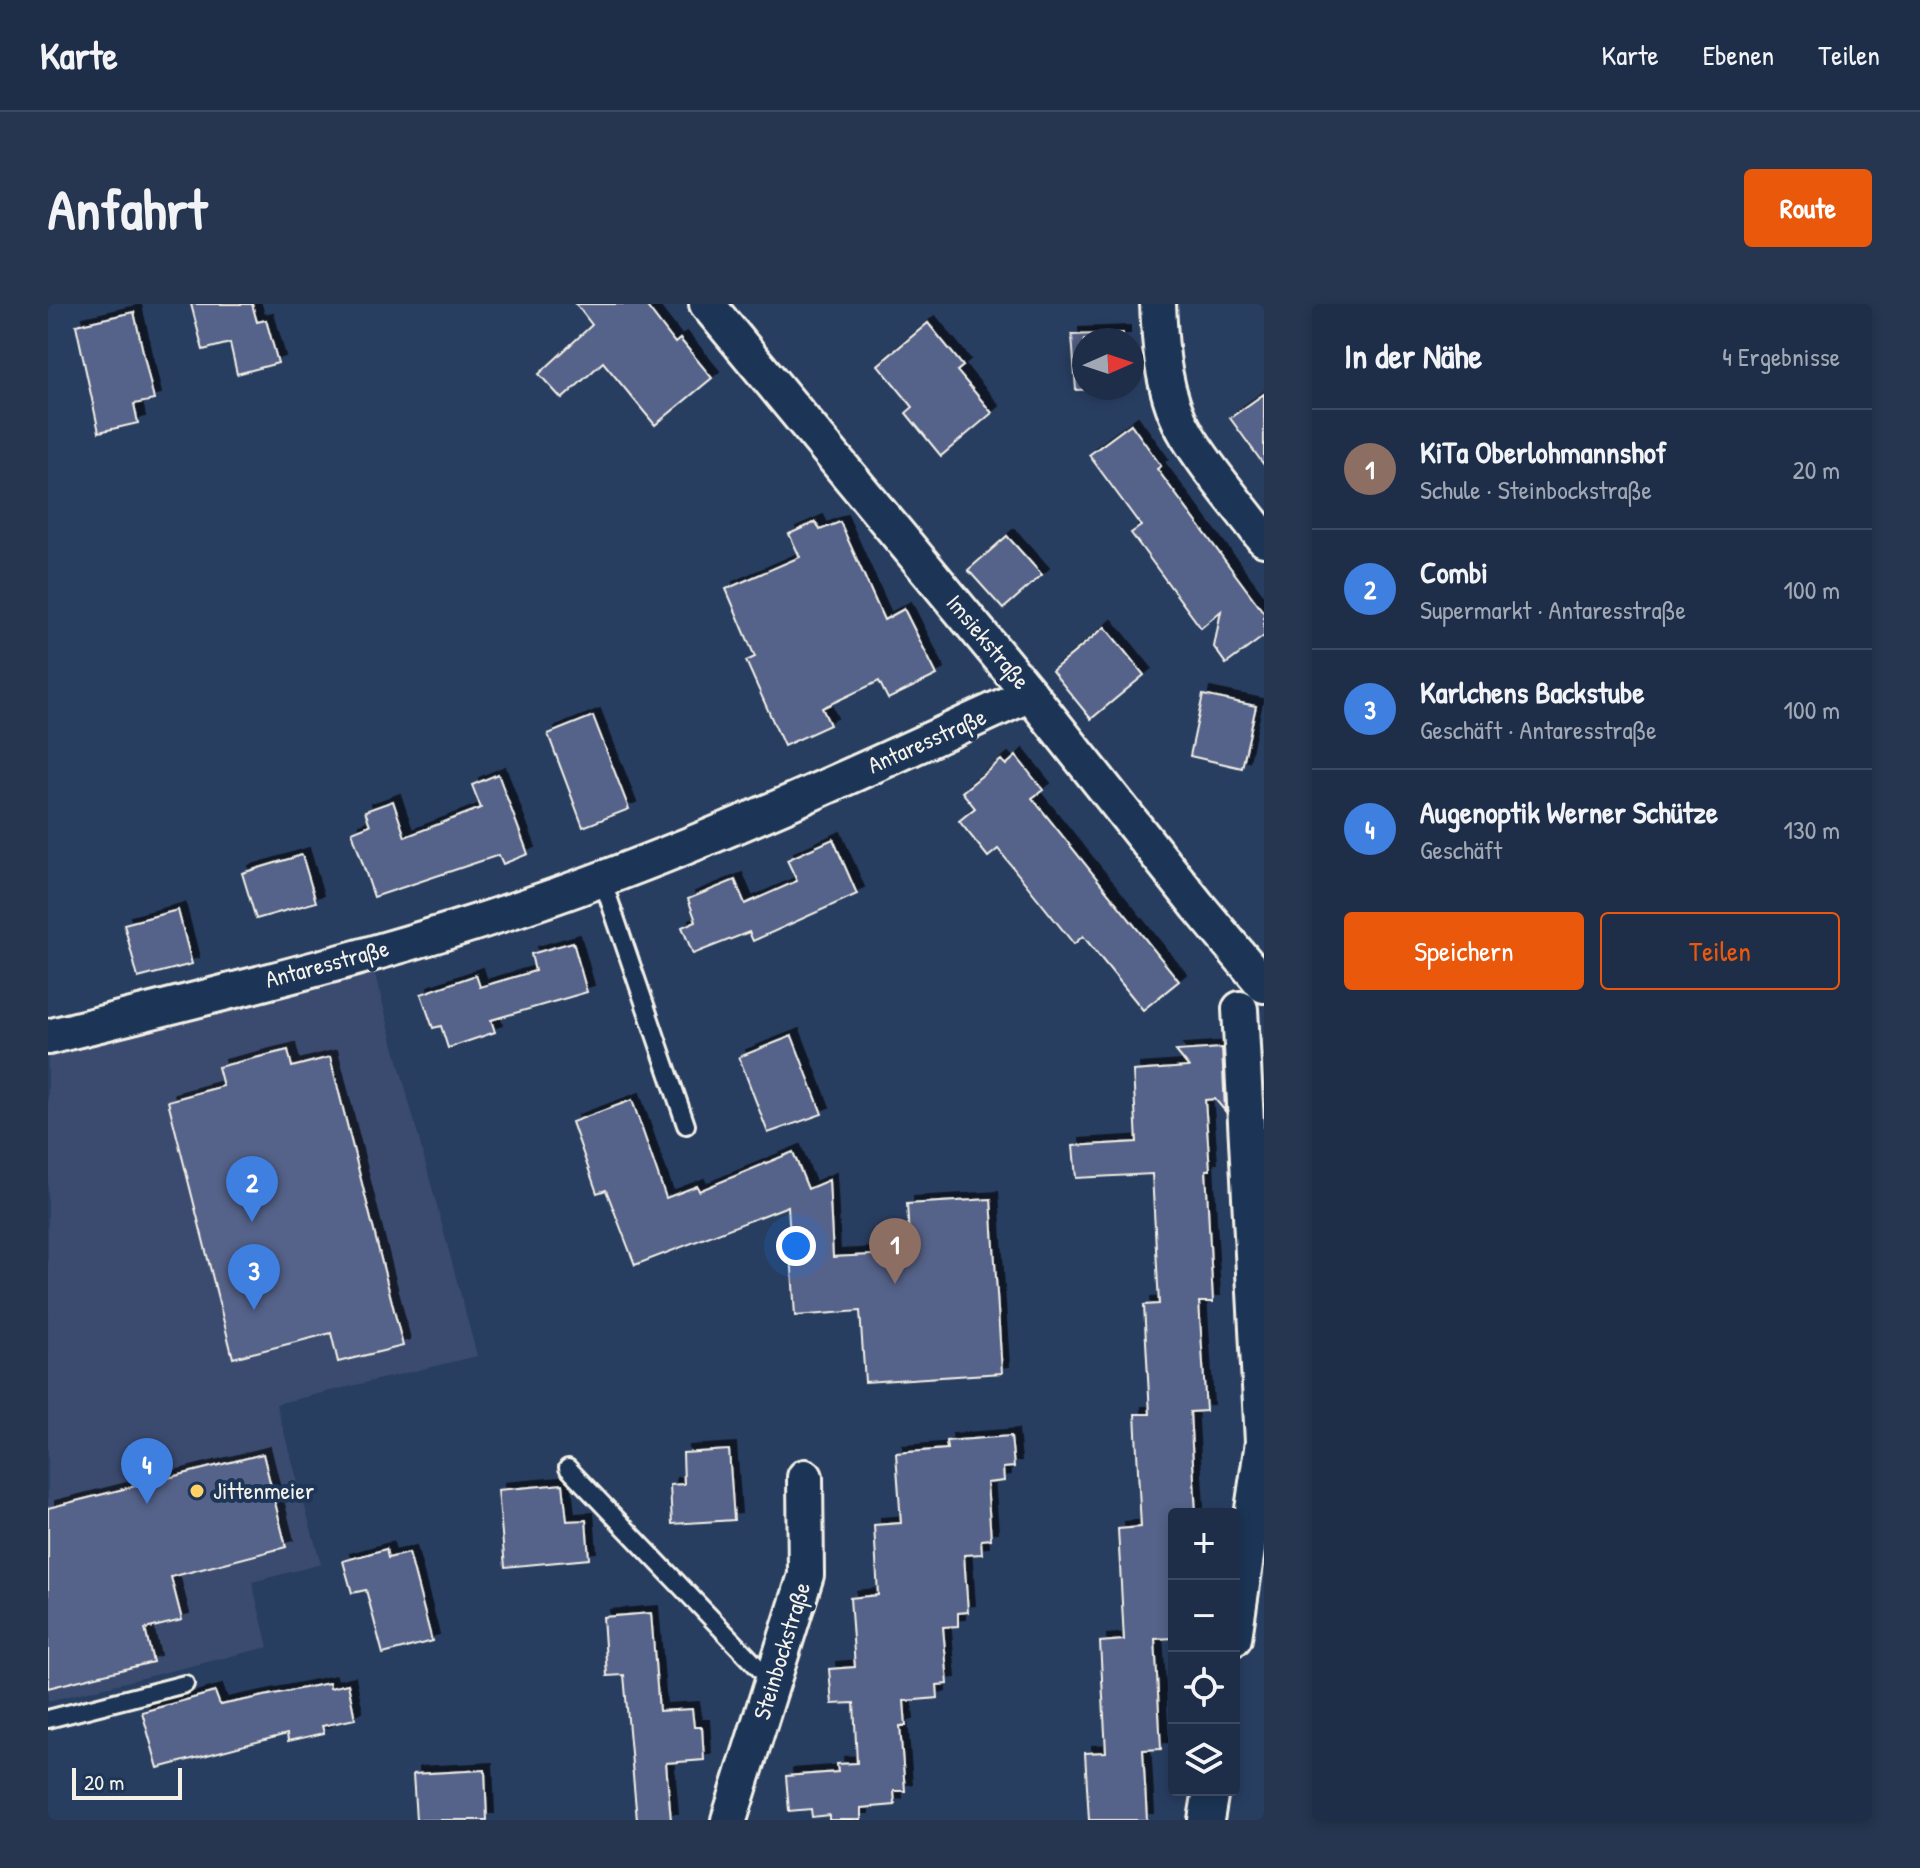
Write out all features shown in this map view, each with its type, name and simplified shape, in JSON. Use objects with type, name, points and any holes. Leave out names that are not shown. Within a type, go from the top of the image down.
[{"type":"street","name":"Imsiekstraße","points":[[707,304],[1030,694],[1264,985]]},
{"type":"street","points":[[1158,304],[1161,356],[1169,391],[1186,434],[1264,539]]},
{"type":"street","name":"Antaresstraße","points":[[48,1037],[344,961],[602,879],[796,800],[1030,694]]},
{"type":"street","points":[[1240,1009],[1263,1442],[1240,1597]]},
{"type":"street","name":"Steinbockstraße","points":[[729,1820],[806,1575],[805,1477]]},
{"type":"street","points":[[1206,1820],[1210,1796]]},
{"type":"lane","points":[[602,879],[686,1125]]},
{"type":"lane","points":[[568,1468],[773,1683]]},
{"type":"lane","points":[[48,1719],[185,1684]]},
{"type":"shaded area","points":[[374,971],[477,1356],[276,1404],[321,1564],[252,1582],[268,1647],[48,1701],[48,1053]]},
{"type":"building","points":[[191,304],[252,304],[257,322],[266,320],[278,363],[237,374],[230,343],[203,350]]},
{"type":"building","points":[[576,304],[645,304],[675,343],[680,339],[712,378],[655,425],[603,362],[562,399],[539,374],[592,325]]},
{"type":"building","points":[[134,312],[154,400],[134,404],[138,423],[99,432],[76,325]]},
{"type":"building","points":[[928,323],[963,366],[957,371],[992,413],[941,456],[906,413],[913,407],[878,365]]},
{"type":"building","points":[[1264,394],[1264,465],[1230,418]]},
{"type":"building","points":[[1131,424],[1161,466],[1157,469],[1264,613],[1264,636],[1226,664],[1214,647],[1221,611],[1201,628],[1131,533],[1141,526],[1089,455]]},
{"type":"building","points":[[816,522],[820,530],[840,522],[884,620],[904,609],[937,675],[888,699],[879,681],[822,708],[830,725],[784,746],[746,661],[755,657],[726,589],[800,557],[789,534]]},
{"type":"building","points":[[1007,536],[1042,575],[1003,609],[968,570]]},
{"type":"building","points":[[1105,627],[1144,675],[1091,719],[1052,671]]},
{"type":"building","points":[[1203,695],[1256,706],[1242,768],[1190,756]]},
{"type":"building","points":[[593,716],[629,809],[583,827],[548,734]]},
{"type":"building","points":[[1016,756],[1043,790],[1032,798],[1179,981],[1143,1010],[1083,936],[1074,944],[998,849],[988,857],[959,821],[975,808],[962,792],[1001,760],[1006,765]]},
{"type":"building","points":[[498,774],[528,854],[503,864],[499,855],[374,897],[352,832],[370,825],[365,811],[393,801],[405,837],[481,808],[472,785]]},
{"type":"building","points":[[833,839],[857,894],[753,941],[749,932],[693,954],[682,927],[696,921],[688,899],[735,880],[745,904],[797,881],[787,860]]},
{"type":"building","points":[[302,855],[316,902],[256,919],[242,873]]},
{"type":"building","points":[[178,910],[192,964],[138,978],[124,924]]},
{"type":"building","points":[[573,942],[587,992],[491,1020],[495,1032],[448,1048],[441,1026],[433,1028],[421,994],[476,975],[480,987],[535,971],[531,954]]},
{"type":"building","points":[[792,1036],[822,1114],[768,1133],[739,1057]]},
{"type":"building","points":[[1222,1048],[1225,1111],[1215,1099],[1205,1100],[1213,1302],[1199,1302],[1206,1411],[1190,1412],[1196,1508],[1168,1508],[1168,1638],[1155,1639],[1161,1749],[1143,1750],[1147,1820],[1089,1820],[1085,1753],[1106,1752],[1100,1642],[1124,1640],[1118,1529],[1141,1527],[1135,1414],[1150,1414],[1144,1305],[1159,1304],[1152,1174],[1076,1178],[1073,1146],[1137,1142],[1133,1071],[1189,1067],[1176,1051]]},
{"type":"building","points":[[288,1050],[292,1067],[330,1057],[403,1346],[338,1362],[331,1333],[233,1358],[168,1101],[223,1086],[218,1067]]},
{"type":"building","points":[[632,1100],[666,1198],[697,1186],[699,1191],[793,1152],[808,1189],[829,1180],[833,1257],[910,1253],[907,1204],[991,1199],[1002,1373],[865,1382],[860,1311],[795,1316],[788,1206],[635,1265],[606,1190],[597,1193],[572,1122]]},
{"type":"building","points":[[1011,1436],[1014,1467],[1003,1468],[1004,1481],[987,1483],[991,1539],[981,1540],[982,1554],[964,1555],[968,1612],[958,1613],[958,1626],[943,1627],[948,1684],[937,1685],[938,1698],[904,1701],[906,1726],[900,1726],[905,1791],[894,1791],[895,1805],[861,1808],[861,1820],[829,1820],[829,1815],[812,1817],[811,1809],[789,1811],[786,1776],[838,1772],[837,1764],[857,1763],[854,1703],[832,1704],[829,1669],[855,1667],[850,1598],[878,1595],[874,1525],[901,1523],[896,1453],[947,1449],[946,1441]]},
{"type":"building","points":[[729,1450],[734,1520],[672,1524],[670,1485],[684,1484],[683,1453]]},
{"type":"building","points":[[263,1454],[286,1547],[171,1577],[182,1620],[145,1629],[153,1662],[48,1688],[48,1508]]},
{"type":"building","points":[[563,1484],[567,1521],[586,1520],[589,1559],[505,1567],[498,1490]]},
{"type":"building","points":[[386,1549],[388,1558],[409,1553],[432,1641],[383,1654],[366,1590],[352,1593],[343,1561]]},
{"type":"building","points":[[651,1613],[659,1711],[692,1709],[694,1727],[702,1727],[704,1760],[666,1763],[671,1820],[637,1820],[624,1675],[607,1676],[603,1617]]},
{"type":"building","points":[[329,1683],[330,1688],[348,1684],[355,1719],[322,1726],[324,1733],[288,1741],[287,1734],[158,1768],[142,1712],[215,1692],[220,1705]]},
{"type":"building","points":[[485,1770],[487,1820],[416,1820],[413,1774]]},
{"type":"place","name":"Combi","points":[[252,1222]]},
{"type":"place","name":"KiTa Oberlohmannshof","points":[[895,1284]]},
{"type":"place","name":"Karlchens Backstube","points":[[254,1310]]},
{"type":"place","name":"Jittenmeier","points":[[197,1491]]},
{"type":"place","name":"Augenoptik Werner Schütze","points":[[147,1504]]}]
